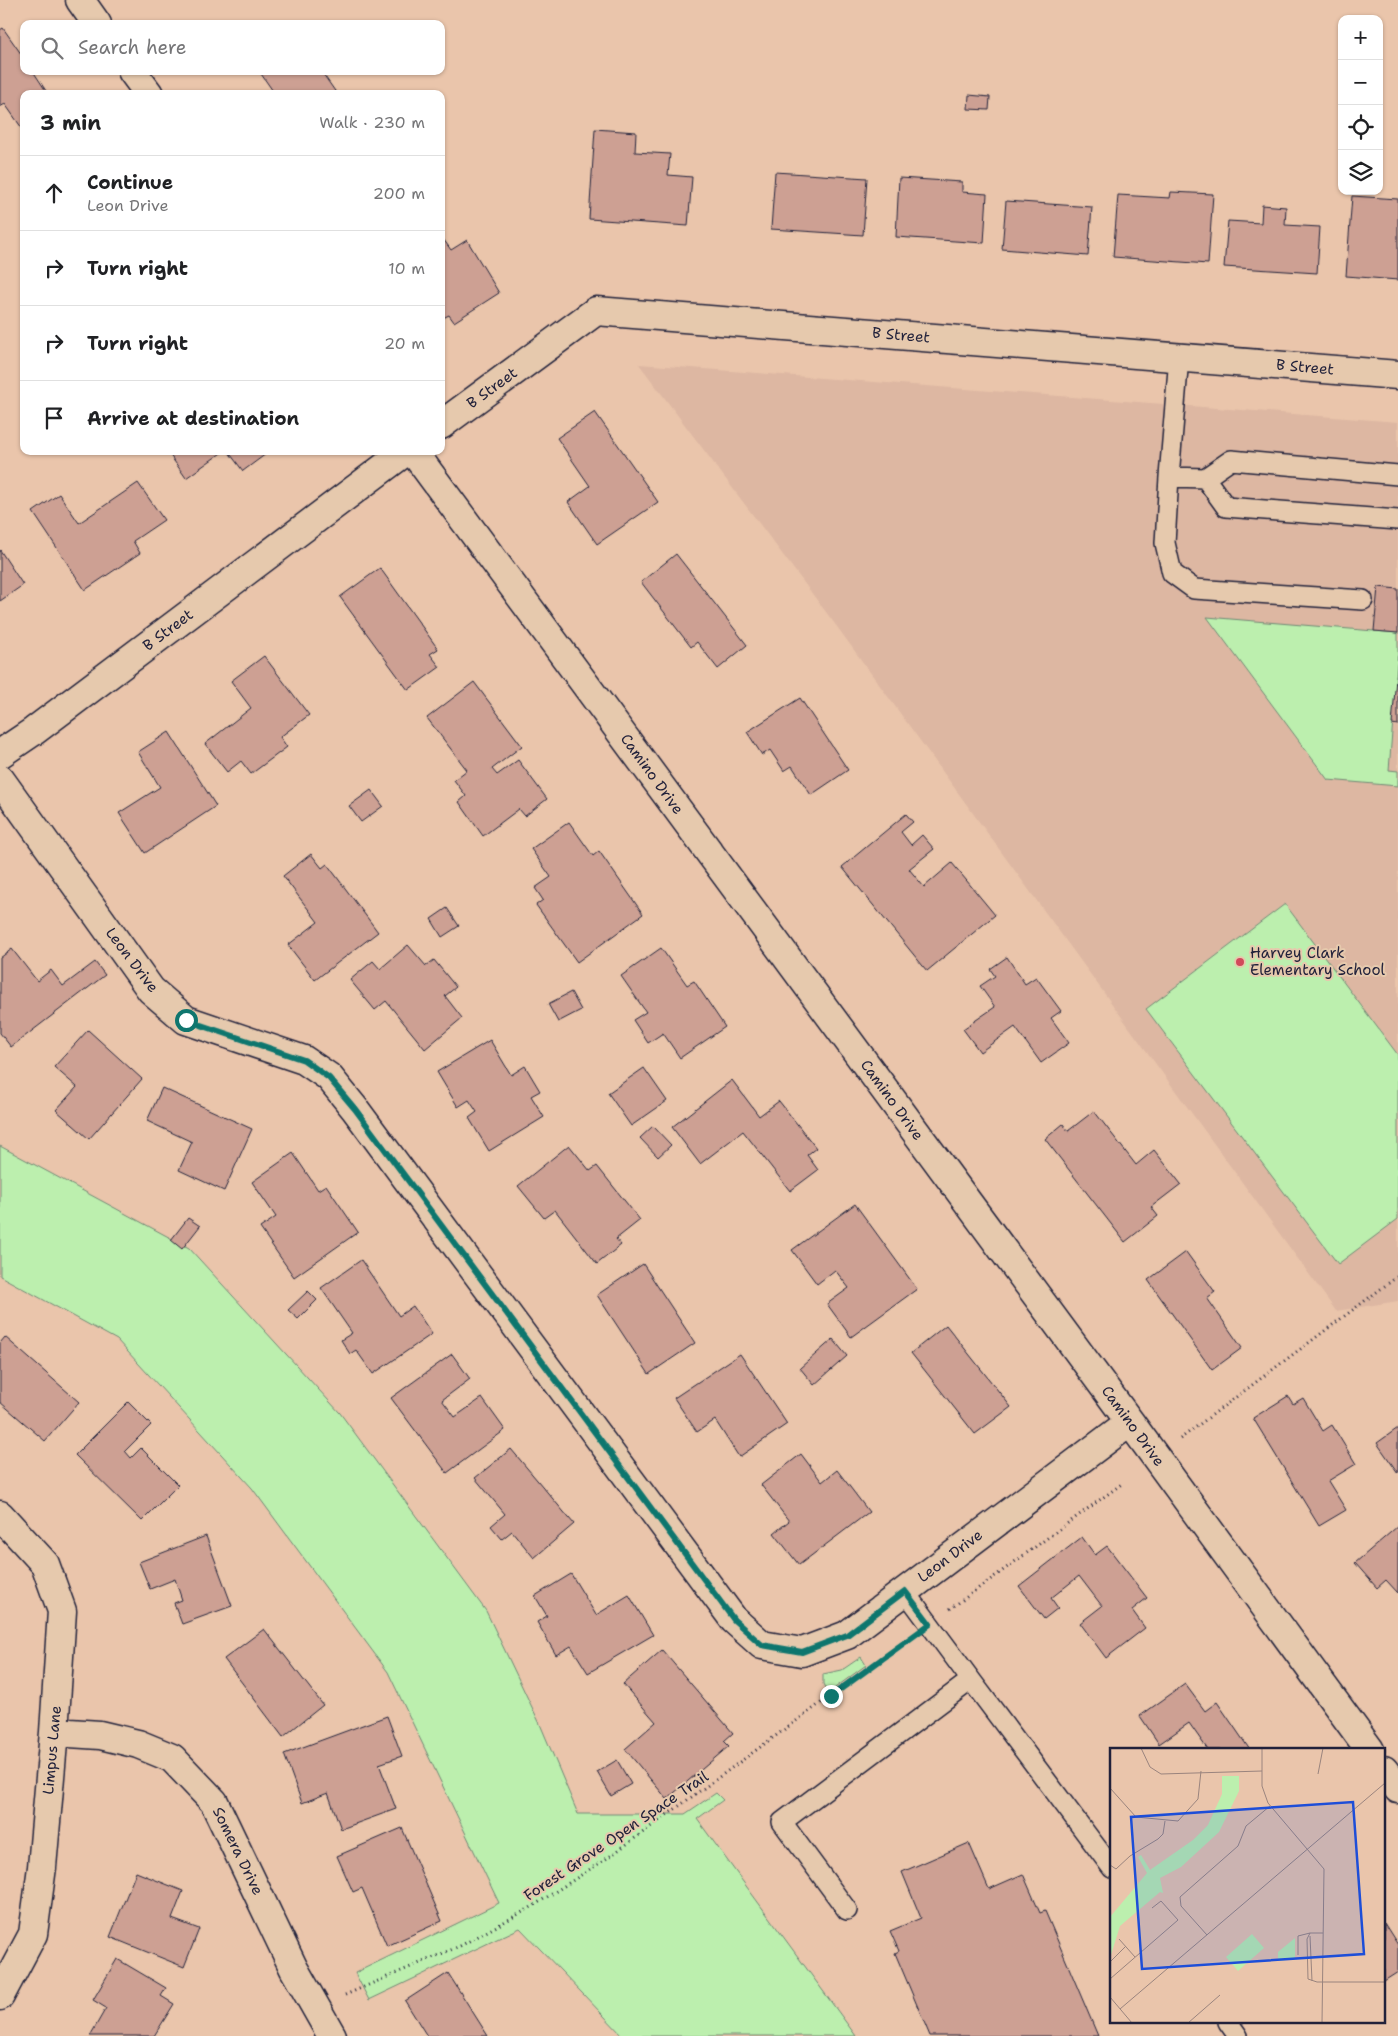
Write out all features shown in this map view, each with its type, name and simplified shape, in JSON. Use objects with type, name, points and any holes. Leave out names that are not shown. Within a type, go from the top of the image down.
[{"type":"street","points":[[80,0],[94,20]]},
{"type":"street","points":[[135,75],[146,90]]},
{"type":"street","name":"B Street","points":[[445,423],[596,311],[1398,375]]},
{"type":"street","name":"B Street","points":[[0,754],[34,731],[401,455]]},
{"type":"street","name":"Camino Drive","points":[[416,455],[1369,1748]]},
{"type":"street","name":"Leon Drive","points":[[0,779],[151,990],[186,1020],[304,1060],[329,1078],[361,1117],[734,1620],[762,1645],[802,1652],[847,1635],[1130,1422]]},
{"type":"street","name":"Limpus Lane","points":[[0,1515],[45,1564],[62,1611],[42,1867],[33,1934],[0,1996]]},
{"type":"street","name":"Somera Drive","points":[[54,1732],[100,1735],[138,1744],[172,1758],[214,1802],[294,1970],[332,2036]]},
{"type":"street","points":[[1386,1773],[1398,1789]]},
{"type":"lane","points":[[1179,357],[1165,543],[1172,573],[1194,589],[1363,600]]},
{"type":"lane","points":[[1169,478],[1205,478],[1231,460],[1398,475]]},
{"type":"lane","points":[[1205,478],[1226,507],[1398,520]]},
{"type":"lane","points":[[905,1591],[1110,1865]]},
{"type":"lane","points":[[847,1910],[782,1822],[971,1680]]},
{"type":"lane","points":[[1229,2024],[1238,2036]]},
{"type":"path","points":[[1180,1439],[1398,1276]]},
{"type":"path","name":"Forest Grove Open Space Trail","points":[[317,2008],[460,1946],[530,1908],[610,1857],[1123,1483]]},
{"type":"shaded area","name":"Harvey Clark Elementary School","points":[[639,364],[1398,422],[1398,1301],[1336,1311],[835,624]]},
{"type":"green space","points":[[1207,617],[1398,633],[1398,656],[1389,770],[1398,771],[1398,786],[1328,780]]},
{"type":"green space","points":[[1285,904],[1398,1055],[1398,1219],[1338,1264],[1146,1009]]},
{"type":"green space","points":[[0,1146],[189,1248],[340,1413],[486,1611],[540,1724],[578,1814],[685,1814],[716,1793],[723,1800],[697,1819],[856,2036],[623,2036],[520,1928],[369,2000],[355,1973],[499,1903],[388,1672],[252,1488],[117,1340],[0,1276]]},
{"type":"green space","points":[[861,1657],[866,1665],[828,1693],[823,1684],[823,1674],[842,1670]]},
{"type":"building","points":[[3,28],[20,52],[20,75],[36,75],[45,90],[20,90],[20,125],[5,104],[0,107],[0,30]]},
{"type":"building","points":[[262,75],[324,75],[334,90],[272,90]]},
{"type":"building","points":[[969,95],[990,97],[989,110],[968,109]]},
{"type":"building","points":[[595,129],[636,132],[635,152],[670,154],[668,175],[692,177],[688,226],[589,219]]},
{"type":"building","points":[[775,172],[867,178],[863,235],[771,229]]},
{"type":"building","points":[[899,178],[962,182],[962,192],[987,194],[984,243],[896,237]]},
{"type":"building","points":[[1171,192],[1213,194],[1208,264],[1113,257],[1118,195],[1170,198]]},
{"type":"building","points":[[1352,196],[1398,199],[1398,280],[1346,276]]},
{"type":"building","points":[[1006,201],[1092,207],[1088,256],[1002,249]]},
{"type":"building","points":[[1262,205],[1286,207],[1285,225],[1320,227],[1317,273],[1224,267],[1228,221],[1261,223]]},
{"type":"building","points":[[467,240],[499,293],[454,322],[449,315],[445,317],[445,242],[451,250]]},
{"type":"building","points":[[595,412],[658,502],[597,544],[568,502],[590,486],[557,438]]},
{"type":"building","points":[[170,455],[218,455],[186,478]]},
{"type":"building","points":[[231,455],[265,455],[243,471]]},
{"type":"building","points":[[138,483],[164,520],[133,541],[140,553],[85,590],[33,512],[59,494],[79,523]]},
{"type":"building","points":[[0,550],[23,585],[0,601]]},
{"type":"building","points":[[676,554],[747,645],[718,669],[697,642],[691,647],[641,582]]},
{"type":"building","points":[[380,568],[438,649],[430,654],[440,667],[408,690],[340,597]]},
{"type":"building","points":[[1378,587],[1398,589],[1398,633],[1374,631]]},
{"type":"building","points":[[264,656],[309,715],[280,737],[287,747],[251,774],[241,761],[227,772],[205,744],[251,708],[231,681]]},
{"type":"building","points":[[1398,656],[1398,725],[1392,724]]},
{"type":"building","points":[[474,682],[522,746],[492,769],[497,775],[518,760],[547,799],[525,816],[519,809],[483,836],[459,802],[466,796],[454,780],[467,770],[427,718]]},
{"type":"building","points":[[800,698],[848,770],[811,795],[792,766],[784,771],[770,750],[762,755],[747,732]]},
{"type":"building","points":[[169,732],[216,806],[145,853],[119,813],[160,787],[138,752]]},
{"type":"building","points":[[371,790],[383,806],[361,822],[349,806]]},
{"type":"building","points":[[906,814],[913,822],[901,832],[911,845],[922,835],[934,849],[909,869],[924,887],[952,863],[995,915],[927,971],[842,867]]},
{"type":"building","points":[[569,822],[593,856],[599,851],[643,914],[577,962],[536,905],[543,900],[535,888],[551,877],[531,849]]},
{"type":"building","points":[[311,854],[322,868],[327,864],[378,932],[315,980],[288,945],[318,922],[283,876]]},
{"type":"building","points":[[447,908],[459,926],[442,937],[431,919]]},
{"type":"building","points":[[408,945],[426,966],[434,960],[456,987],[445,996],[462,1018],[425,1049],[386,1001],[375,1010],[350,980],[373,961],[380,969]]},
{"type":"building","points":[[661,948],[687,985],[694,981],[725,1027],[680,1058],[663,1033],[648,1043],[633,1020],[646,1012],[621,976]]},
{"type":"building","points":[[12,949],[37,981],[51,970],[63,986],[95,962],[105,975],[11,1047],[0,1033],[0,958]]},
{"type":"building","points":[[1007,957],[1025,984],[1036,977],[1061,1011],[1051,1018],[1069,1043],[1041,1063],[1015,1027],[980,1052],[963,1029],[995,1007],[980,986],[995,976],[990,969]]},
{"type":"building","points":[[571,992],[581,1010],[558,1022],[548,1004]]},
{"type":"building","points":[[88,1030],[142,1079],[89,1139],[56,1110],[77,1087],[54,1067]]},
{"type":"building","points":[[490,1040],[511,1075],[525,1066],[540,1091],[531,1096],[544,1117],[489,1151],[469,1118],[477,1112],[469,1100],[458,1107],[437,1072]]},
{"type":"building","points":[[644,1068],[667,1101],[631,1126],[608,1093]]},
{"type":"building","points":[[732,1080],[759,1116],[779,1101],[816,1148],[807,1155],[818,1170],[790,1191],[743,1131],[700,1164],[672,1127]]},
{"type":"building","points":[[162,1088],[252,1129],[224,1191],[179,1170],[192,1142],[147,1121]]},
{"type":"building","points":[[1094,1111],[1136,1165],[1154,1150],[1181,1184],[1151,1207],[1158,1216],[1125,1242],[1045,1139],[1063,1124],[1068,1131]]},
{"type":"building","points":[[653,1126],[671,1145],[658,1157],[640,1138]]},
{"type":"building","points":[[569,1145],[590,1171],[597,1166],[640,1220],[616,1239],[621,1245],[597,1264],[555,1210],[544,1218],[518,1186]]},
{"type":"building","points":[[293,1153],[318,1190],[326,1185],[358,1232],[294,1277],[260,1228],[276,1217],[252,1182]]},
{"type":"building","points":[[855,1204],[917,1289],[851,1337],[827,1304],[849,1288],[835,1270],[817,1284],[792,1250]]},
{"type":"building","points":[[188,1218],[200,1226],[182,1249],[171,1240]]},
{"type":"building","points":[[1186,1252],[1215,1292],[1207,1298],[1242,1348],[1212,1370],[1148,1280]]},
{"type":"building","points":[[361,1260],[399,1316],[413,1306],[432,1334],[373,1374],[356,1350],[350,1354],[341,1340],[352,1333],[321,1288]]},
{"type":"building","points":[[643,1264],[695,1343],[649,1374],[597,1295]]},
{"type":"building","points":[[308,1291],[317,1300],[298,1319],[288,1310]]},
{"type":"building","points":[[946,1325],[1011,1407],[975,1434],[911,1353]]},
{"type":"building","points":[[5,1337],[79,1402],[45,1441],[0,1402],[0,1343]]},
{"type":"building","points":[[833,1339],[847,1356],[814,1385],[800,1368]]},
{"type":"building","points":[[452,1354],[470,1379],[442,1400],[455,1417],[482,1398],[505,1430],[447,1473],[391,1398]]},
{"type":"building","points":[[740,1354],[787,1424],[739,1457],[715,1420],[697,1432],[674,1398]]},
{"type":"building","points":[[1288,1396],[1293,1404],[1303,1398],[1323,1431],[1332,1425],[1356,1464],[1328,1481],[1346,1510],[1319,1526],[1253,1418]]},
{"type":"building","points":[[128,1402],[151,1425],[125,1451],[131,1458],[141,1448],[178,1485],[142,1521],[75,1455]]},
{"type":"building","points":[[1398,1428],[1398,1473],[1377,1443]]},
{"type":"building","points":[[511,1449],[574,1524],[534,1558],[512,1531],[502,1539],[491,1526],[505,1514],[475,1478]]},
{"type":"building","points":[[801,1454],[822,1482],[837,1470],[869,1512],[799,1565],[774,1533],[789,1521],[761,1485]]},
{"type":"building","points":[[1398,1526],[1398,1593],[1386,1580],[1377,1588],[1355,1563]]},
{"type":"building","points":[[206,1536],[232,1606],[182,1624],[174,1603],[182,1600],[175,1579],[150,1589],[139,1562]]},
{"type":"building","points":[[1082,1537],[1095,1555],[1107,1546],[1147,1598],[1132,1610],[1145,1628],[1106,1658],[1080,1623],[1102,1606],[1079,1576],[1051,1598],[1058,1608],[1044,1619],[1019,1586]]},
{"type":"building","points":[[571,1574],[596,1615],[629,1595],[653,1635],[588,1673],[571,1646],[556,1655],[537,1622],[547,1616],[535,1596]]},
{"type":"building","points":[[264,1629],[323,1705],[283,1737],[224,1659]]},
{"type":"building","points":[[662,1650],[733,1733],[724,1741],[729,1746],[667,1799],[625,1749],[656,1722],[623,1684]]},
{"type":"building","points":[[1185,1684],[1205,1711],[1217,1702],[1249,1748],[1207,1748],[1189,1723],[1159,1744],[1140,1716]]},
{"type":"building","points":[[387,1716],[402,1756],[379,1764],[396,1809],[341,1829],[328,1793],[302,1803],[284,1754]]},
{"type":"building","points":[[617,1760],[631,1784],[611,1796],[597,1772]]},
{"type":"building","points":[[402,1828],[442,1921],[387,1946],[362,1888],[353,1892],[337,1856]]},
{"type":"building","points":[[969,1843],[989,1889],[1023,1874],[1040,1913],[1045,1911],[1098,2036],[930,2036],[895,1953],[899,1951],[890,1931],[921,1918],[902,1872]]},
{"type":"building","points":[[136,1872],[183,1891],[172,1919],[199,1929],[184,1967],[110,1937]]},
{"type":"building","points":[[1386,1926],[1398,1945],[1398,1972],[1386,1980]]},
{"type":"building","points":[[117,1959],[166,1988],[161,1996],[174,2004],[154,2036],[90,2036],[106,2008],[93,2000]]},
{"type":"building","points":[[448,1973],[488,2036],[427,2036],[405,2001]]},
{"type":"place","name":"Harvey Clark Elementary School","points":[[1240,962]]},
{"type":"route","points":[[186,1020],[304,1060],[329,1078],[355,1109],[734,1620],[762,1645],[802,1652],[847,1635],[905,1591],[930,1624],[831,1696]]}]
